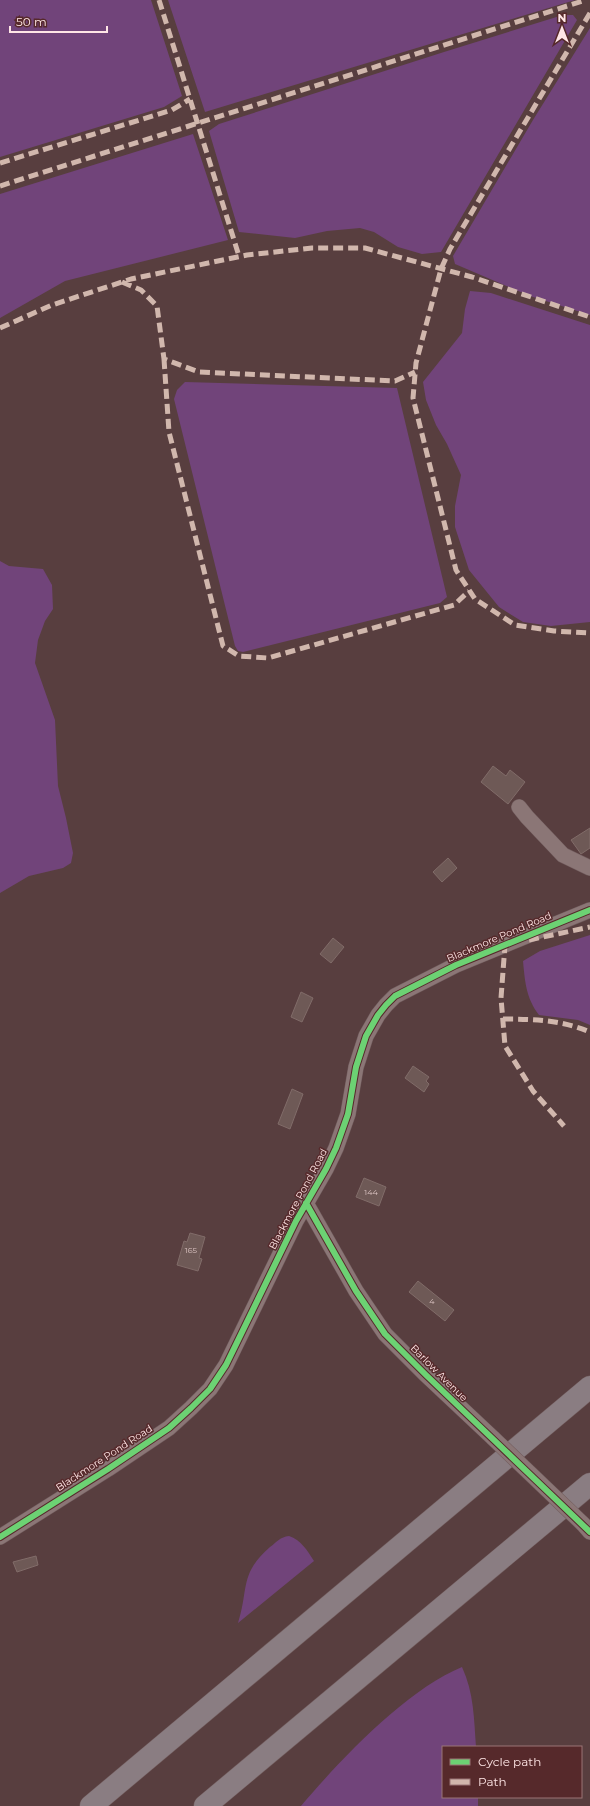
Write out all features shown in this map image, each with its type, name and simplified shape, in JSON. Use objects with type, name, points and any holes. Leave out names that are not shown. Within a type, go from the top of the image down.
[{"type":"highway","points":[[91,1806],[590,1387]]},
{"type":"highway","points":[[205,1806],[590,1484]]},
{"type":"street","points":[[519,806],[527,817],[562,854],[590,868]]},
{"type":"street","name":"Blackmore Pond Road","points":[[0,1537],[108,1470],[169,1428],[210,1389],[226,1365],[296,1221],[326,1169],[336,1148],[348,1114],[356,1067],[366,1036],[378,1015],[386,1005],[395,996],[456,965],[590,910]]},
{"type":"street","name":"Barlow Avenue","points":[[306,1203],[356,1291],[385,1334],[587,1528]]},
{"type":"shaded area","points":[[0,0],[151,0],[182,96],[164,107],[0,157]]},
{"type":"shaded area","points":[[168,0],[575,0],[205,112]]},
{"type":"shaded area","points":[[563,15],[573,15],[577,20],[441,252],[422,254],[398,247],[374,232],[360,228],[327,231],[295,238],[239,232],[209,131],[219,124]]},
{"type":"shaded area","points":[[590,28],[590,315],[530,296],[455,264],[453,256],[533,120]]},
{"type":"shaded area","points":[[193,134],[228,240],[65,281],[0,318],[0,194]]},
{"type":"shaded area","points":[[470,291],[491,293],[590,325],[590,622],[551,626],[523,622],[499,607],[469,570],[455,527],[455,506],[461,475],[447,444],[436,425],[426,400],[423,382],[462,333],[465,309]]},
{"type":"shaded area","points":[[185,382],[397,388],[447,597],[440,603],[243,652],[238,651],[235,646],[174,399],[177,390]]},
{"type":"shaded area","points":[[0,561],[9,566],[43,569],[52,585],[53,609],[45,621],[38,640],[35,663],[55,720],[58,786],[73,853],[71,863],[63,868],[29,876],[0,893]]},
{"type":"shaded area","points":[[590,935],[590,1025],[578,1020],[539,1015],[529,996],[523,961],[540,951]]},
{"type":"shaded area","points":[[289,1536],[306,1549],[314,1561],[238,1623],[246,1582],[253,1565],[270,1547],[281,1539]]},
{"type":"shaded area","points":[[462,1667],[471,1696],[476,1746],[442,1746],[442,1798],[478,1798],[478,1806],[301,1806],[335,1768],[375,1728],[419,1692]]},
{"type":"building","points":[[493,766],[506,776],[510,770],[525,782],[508,804],[481,782]]},
{"type":"building","points":[[590,828],[590,848],[581,854],[571,840]]},
{"type":"building","points":[[448,858],[457,868],[442,882],[433,872]]},
{"type":"building","points":[[333,938],[344,947],[331,963],[320,954]]},
{"type":"building","points":[[301,992],[313,998],[302,1022],[291,1017]]},
{"type":"building","points":[[413,1066],[429,1077],[426,1081],[429,1084],[424,1092],[405,1078]]},
{"type":"building","points":[[292,1089],[303,1094],[290,1129],[278,1124]]},
{"type":"building","points":[[364,1178],[386,1187],[379,1206],[356,1197]]},
{"type":"building","points":[[190,1233],[205,1237],[199,1258],[202,1259],[198,1271],[177,1265],[184,1241],[187,1242]]},
{"type":"building","points":[[418,1281],[454,1310],[445,1321],[409,1292]]},
{"type":"building","points":[[36,1556],[38,1565],[17,1572],[13,1562]]},
{"type":"marked path","points":[[159,0],[239,256]]},
{"type":"marked path","points":[[0,186],[586,0]]},
{"type":"marked path","points":[[590,13],[450,249],[441,269],[416,363],[413,398],[456,570],[475,599],[515,625],[554,631],[590,633]]},
{"type":"marked path","points":[[0,163],[172,110],[190,99]]},
{"type":"marked path","points":[[0,328],[52,305],[131,279],[247,255],[312,248],[365,248],[472,277],[590,317]]},
{"type":"marked path","points":[[122,282],[141,290],[157,306],[164,359],[199,372],[395,381],[415,372]]},
{"type":"marked path","points":[[164,359],[169,432],[223,646],[239,656],[268,658],[454,605],[469,591]]},
{"type":"marked path","points":[[529,940],[590,927]]},
{"type":"marked path","points":[[507,945],[505,945],[501,998],[505,1046],[533,1091],[564,1126]]},
{"type":"marked path","points":[[503,1019],[548,1021],[569,1025],[590,1032]]},
{"type":"cycle path","points":[[0,1537],[108,1469],[169,1428],[210,1389],[226,1365],[296,1221],[326,1169],[336,1148],[348,1114],[356,1067],[366,1036],[378,1015],[386,1005],[395,996],[456,965],[590,910]]},
{"type":"cycle path","points":[[306,1203],[356,1291],[385,1334],[590,1532]]}]
